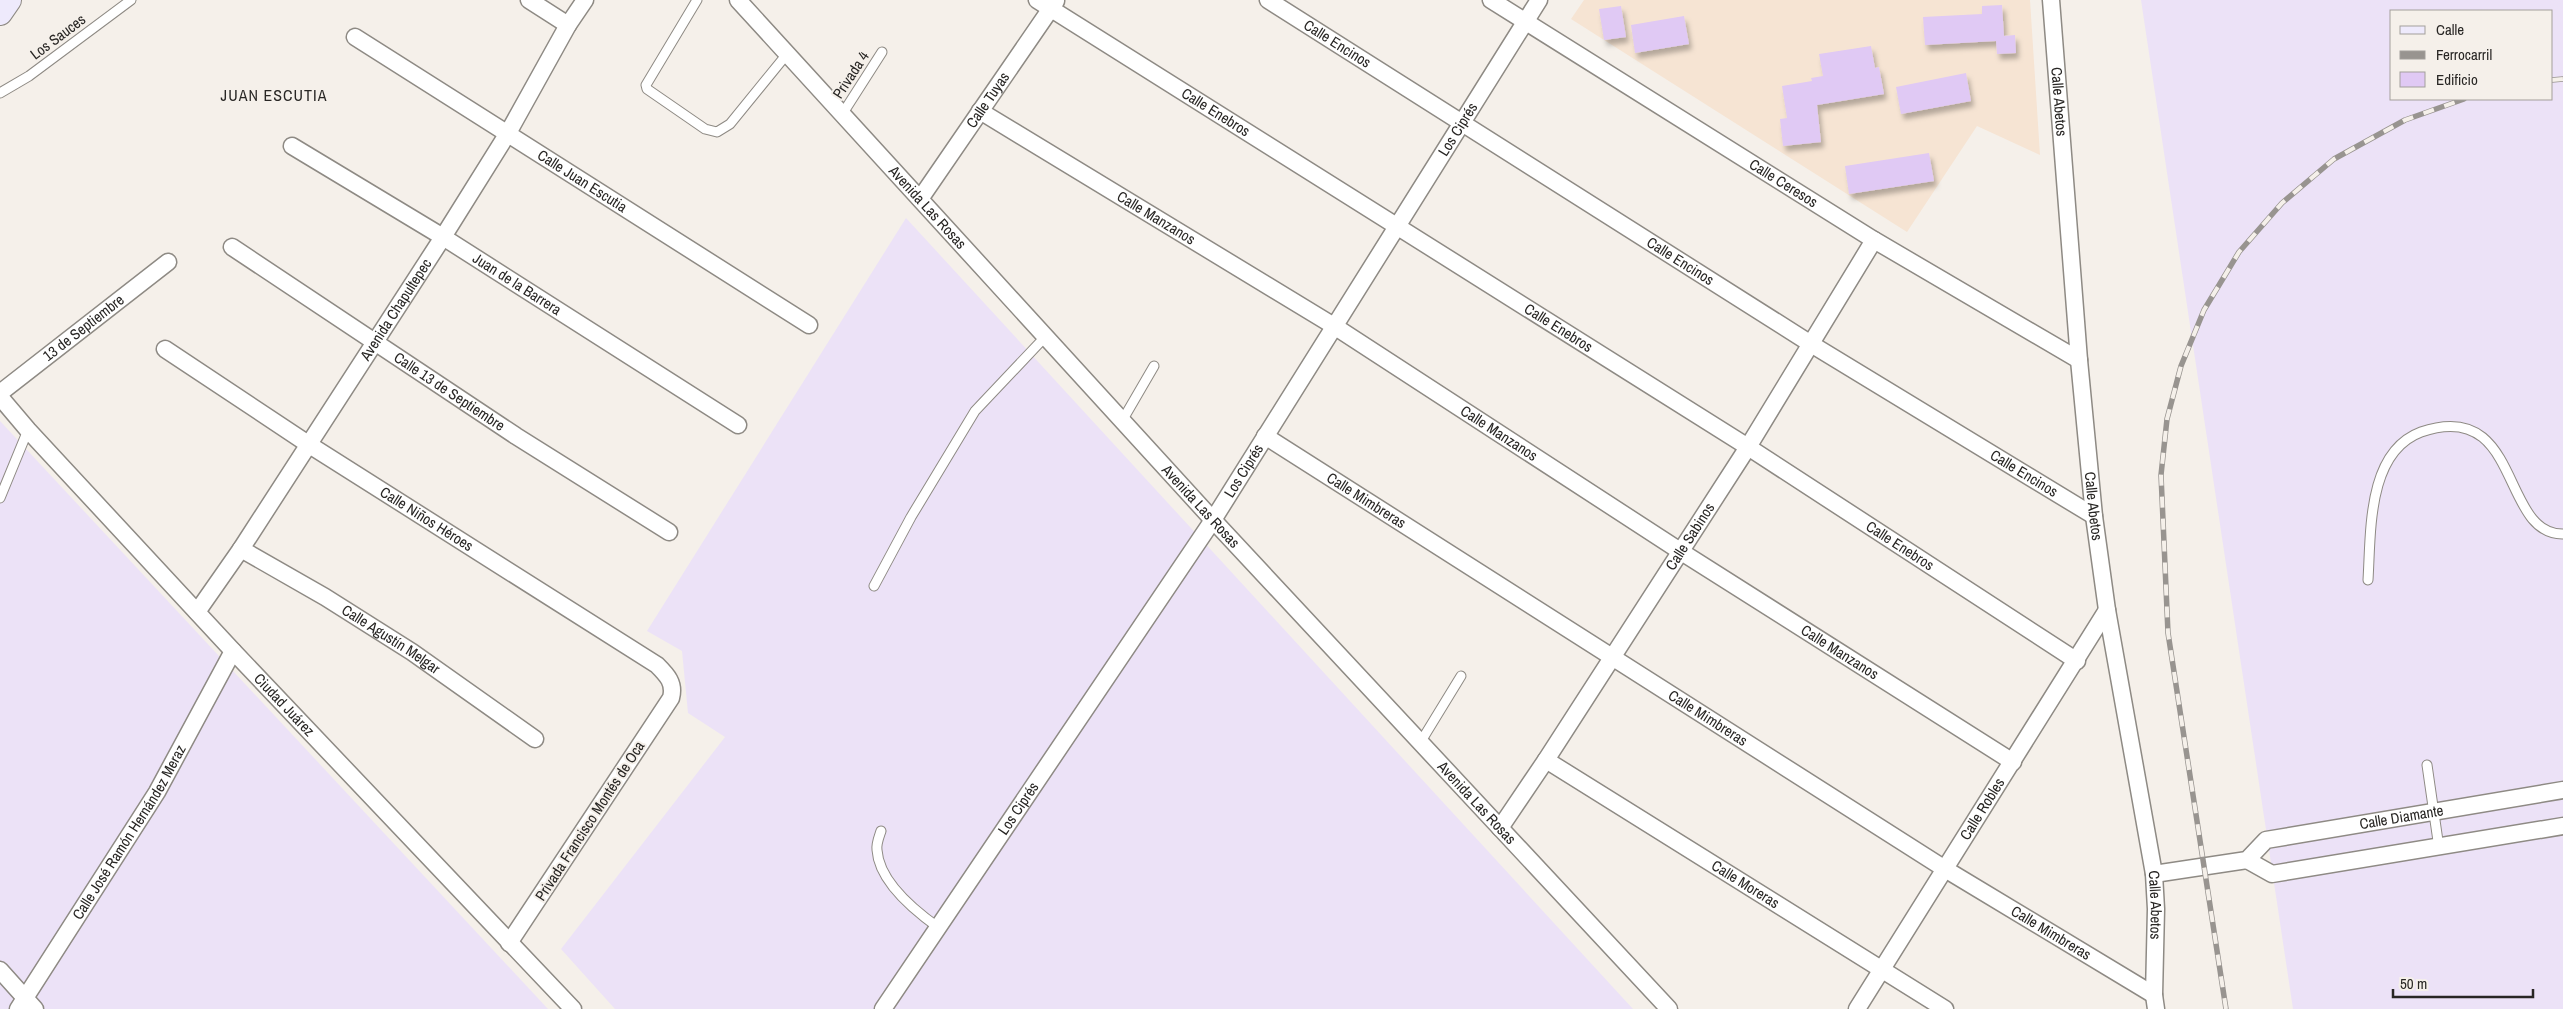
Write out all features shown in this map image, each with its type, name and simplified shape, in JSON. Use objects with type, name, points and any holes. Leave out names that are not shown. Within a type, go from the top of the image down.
[{"type":"main road","points":[[0,13],[8,0]]},
{"type":"street","points":[[529,0],[568,25]]},
{"type":"street","name":"Avenida Chapultepec","points":[[197,612],[241,549],[373,342],[443,237],[508,133],[568,25],[585,0]]},
{"type":"street","name":"Avenida Las Rosas","points":[[738,0],[1213,520],[1669,1009]]},
{"type":"street","name":"Calle Encinos","points":[[1268,0],[1811,344],[2094,516]]},
{"type":"street","name":"Calle Ceresos","points":[[1492,0],[1874,240],[2079,360]]},
{"type":"street","name":"Los Ciprés","points":[[883,1009],[1213,520],[1539,0]]},
{"type":"street","name":"Calle Abetos","points":[[2052,0],[2079,360],[2094,516],[2108,610],[2154,874],[2156,908],[2155,1002]]},
{"type":"street","name":"Calle Tuyas","points":[[920,199],[980,112],[1048,3]]},
{"type":"street","name":"Calle Enebros","points":[[1048,3],[1398,227],[1748,447],[2076,661]]},
{"type":"street","name":"Calle Juan Escutia","points":[[355,36],[808,325]]},
{"type":"street","name":"Calle Manzanos","points":[[980,112],[1334,326],[1680,551],[2013,762]]},
{"type":"street","name":"Juan de la Barrera","points":[[292,146],[443,237],[738,425]]},
{"type":"street","name":"Calle Sabinos","points":[[1500,828],[1748,447],[1874,240]]},
{"type":"street","name":"Calle 13 de Septiembre","points":[[232,247],[516,436],[669,532]]},
{"type":"street","name":"13 de Septiembre","points":[[0,395],[168,262]]},
{"type":"street","name":"Calle Niños Héroes","points":[[165,349],[308,444],[657,665],[672,684],[670,698]]},
{"type":"street","name":"Ciudad Juárez","points":[[0,395],[28,430],[197,612],[509,943],[574,1009]]},
{"type":"street","name":"Calle Mimbreras","points":[[1265,436],[2155,1002]]},
{"type":"street","name":"Calle Agustín Melgar","points":[[241,549],[325,597],[412,652],[535,739]]},
{"type":"street","name":"Calle Robles","points":[[1858,1009],[2108,610]]},
{"type":"street","name":"Calle José Ramón Hernández Meraz","points":[[26,1005],[157,792],[233,650]]},
{"type":"street","name":"Privada Francisco Montés de Oca","points":[[509,943],[670,698]]},
{"type":"street","name":"Calle Moreras","points":[[1546,760],[1945,1009]]},
{"type":"street","name":"Calle Diamante","points":[[2247,860],[2266,840],[2563,790]]},
{"type":"street","points":[[2154,874],[2247,860],[2272,874],[2439,848],[2563,826]]},
{"type":"street","points":[[0,970],[26,1005]]},
{"type":"lane","name":"Los Sauces","points":[[0,93],[29,76],[131,0]]},
{"type":"lane","points":[[697,0],[646,84],[647,90],[705,129],[717,132],[730,124],[787,54]]},
{"type":"lane","name":"Privada 4","points":[[843,113],[882,52]]},
{"type":"lane","points":[[874,586],[911,517],[975,411],[1046,337]]},
{"type":"lane","points":[[1122,421],[1154,366]]},
{"type":"lane","points":[[2368,580],[2372,505],[2388,462],[2396,446],[2410,436],[2433,428],[2454,426],[2471,428],[2483,437],[2495,451],[2519,496],[2542,530],[2553,534],[2563,534]]},
{"type":"lane","points":[[1,492],[28,430]]},
{"type":"lane","points":[[1420,743],[1461,676]]},
{"type":"lane","points":[[2427,765],[2439,848]]},
{"type":"lane","points":[[881,831],[876,848],[879,861],[894,889],[918,913],[939,928]]},
{"type":"shaded area","points":[[1584,0],[2030,0],[2040,155],[1977,126],[1907,232],[1571,19]]},
{"type":"shaded area","points":[[2141,0],[2563,0],[2563,1009],[2293,1009]]},
{"type":"shaded area","points":[[906,218],[1633,1009],[615,1009],[561,949],[725,737],[688,713],[682,651],[647,631]]},
{"type":"shaded area","points":[[0,421],[548,1009],[0,1009]]},
{"type":"building","points":[[2002,5],[2004,36],[2015,35],[2016,53],[1997,54],[1996,41],[1925,45],[1923,17],[1982,14],[1982,6]]},
{"type":"building","points":[[1621,6],[1626,37],[1604,40],[1599,9]]},
{"type":"building","points":[[1684,16],[1689,44],[1635,53],[1631,25]]},
{"type":"building","points":[[1871,46],[1875,68],[1879,67],[1884,94],[1817,105],[1821,142],[1783,146],[1780,119],[1787,118],[1782,86],[1812,81],[1811,78],[1823,76],[1819,54]]},
{"type":"building","points":[[1966,73],[1971,101],[1901,114],[1896,87]]},
{"type":"building","points":[[1929,153],[1934,181],[1849,194],[1845,166]]},
{"type":"railway","points":[[2553,80],[2563,79]]},
{"type":"railway","points":[[2226,1009],[2168,633],[2161,475],[2167,419],[2181,366],[2204,310],[2239,252],[2282,203],[2334,159],[2405,120],[2461,100]]},
{"type":"district","name":"JUAN ESCUTIA","points":[[274,95]]}]
